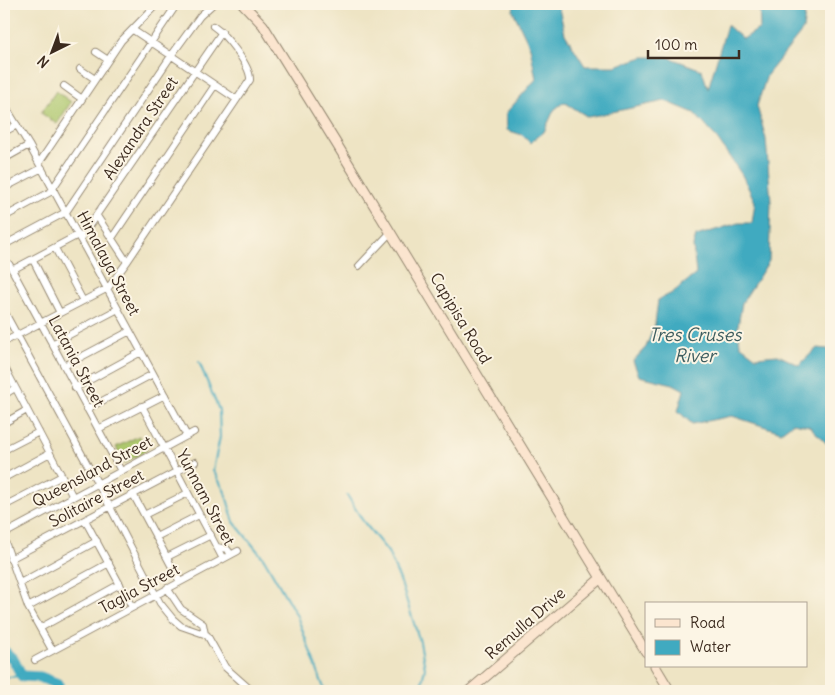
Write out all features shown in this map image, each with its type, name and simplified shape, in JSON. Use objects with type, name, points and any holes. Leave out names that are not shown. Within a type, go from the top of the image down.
[{"type":"main road","name":"Capipisa Road","points":[[243,4],[262,25],[391,232],[645,650]]},
{"type":"main road","name":"Remulla Drive","points":[[469,691],[601,578]]},
{"type":"main road","points":[[656,668],[670,691]]},
{"type":"street","points":[[4,188],[40,165],[108,60],[132,30],[157,4]]},
{"type":"street","points":[[4,217],[53,189],[177,4]]},
{"type":"street","points":[[200,16],[203,4]]},
{"type":"street","points":[[4,245],[66,212],[171,56],[200,16],[213,4]]},
{"type":"street","points":[[4,342],[108,288],[250,80],[250,76],[230,41],[214,26]]},
{"type":"street","points":[[132,30],[236,99]]},
{"type":"street","name":"Alexandra Street","points":[[12,270],[79,237],[97,216],[222,32]]},
{"type":"street","points":[[96,52],[108,60]]},
{"type":"street","points":[[80,69],[95,79]]},
{"type":"street","points":[[112,238],[215,85]]},
{"type":"street","points":[[64,86],[82,99]]},
{"type":"street","name":"Himalaya Street","points":[[4,104],[29,145],[108,288],[187,436]]},
{"type":"street","points":[[4,132],[17,124]]},
{"type":"street","points":[[4,159],[29,145]]},
{"type":"street","points":[[97,216],[127,262]]},
{"type":"street","points":[[358,266],[391,232]]},
{"type":"street","points":[[54,248],[83,301]]},
{"type":"street","points":[[33,260],[60,313]]},
{"type":"street","name":"Latania Street","points":[[9,264],[121,471]]},
{"type":"street","points":[[52,344],[118,309]]},
{"type":"street","points":[[4,311],[167,612],[181,626],[205,634]]},
{"type":"street","points":[[64,366],[130,332]]},
{"type":"street","points":[[76,388],[141,352]]},
{"type":"street","points":[[4,366],[73,497]]},
{"type":"street","points":[[87,409],[153,374]]},
{"type":"street","points":[[4,395],[16,388]]},
{"type":"street","points":[[98,429],[165,395]]},
{"type":"street","name":"Yunnam Street","points":[[142,406],[223,559]]},
{"type":"street","points":[[4,423],[27,410]]},
{"type":"street","points":[[4,450],[39,432]]},
{"type":"street","name":"Queensland Street","points":[[4,534],[194,432]]},
{"type":"street","points":[[4,478],[50,453]]},
{"type":"street","name":"Solitaire Street","points":[[10,559],[195,462]]},
{"type":"street","points":[[4,506],[62,476]]},
{"type":"street","points":[[144,515],[188,493]]},
{"type":"street","points":[[133,494],[180,582]]},
{"type":"street","points":[[156,537],[199,515]]},
{"type":"street","points":[[85,520],[132,607]]},
{"type":"street","points":[[167,557],[210,535]]},
{"type":"street","points":[[4,539],[28,607],[52,650]]},
{"type":"street","points":[[20,583],[96,541]]},
{"type":"street","points":[[217,547],[227,549],[231,554]]},
{"type":"street","name":"Taglia Street","points":[[35,660],[238,551]]},
{"type":"street","points":[[28,607],[109,563]]},
{"type":"street","points":[[40,628],[120,584]]},
{"type":"street","points":[[168,588],[181,609],[202,624],[205,634],[225,667],[252,691]]},
{"type":"green space","points":[[56,91],[71,102],[57,124],[41,113]]},
{"type":"green space","points":[[139,436],[147,450],[125,463],[116,447]]},
{"type":"water","name":"Tres Cruses River","points":[[514,4],[558,4],[565,34],[585,66],[615,66],[643,57],[668,57],[702,70],[708,89],[727,25],[743,39],[760,28],[759,4],[806,4],[803,30],[767,75],[757,106],[766,139],[771,202],[769,261],[742,303],[738,326],[740,345],[756,357],[778,355],[799,365],[817,348],[828,349],[831,357],[831,448],[809,426],[793,423],[781,432],[732,416],[692,424],[678,411],[684,390],[673,384],[639,376],[633,361],[646,347],[655,324],[658,300],[672,293],[696,274],[693,246],[696,236],[738,223],[752,223],[755,202],[742,175],[715,136],[694,113],[665,101],[588,117],[564,102],[554,110],[544,132],[530,143],[522,135],[507,130],[506,113],[536,79],[530,47],[513,11]]},
{"type":"waterway","points":[[199,362],[219,410],[220,437],[213,470],[225,492],[234,522],[264,559],[297,616],[325,691]]},
{"type":"waterway","points":[[347,495],[363,521],[388,552],[400,580],[420,642],[425,668],[420,691]]},
{"type":"waterway","points":[[4,651],[13,659],[22,676],[40,677],[58,684],[58,691]]},
{"type":"waterway","points":[[4,679],[22,676]]}]
